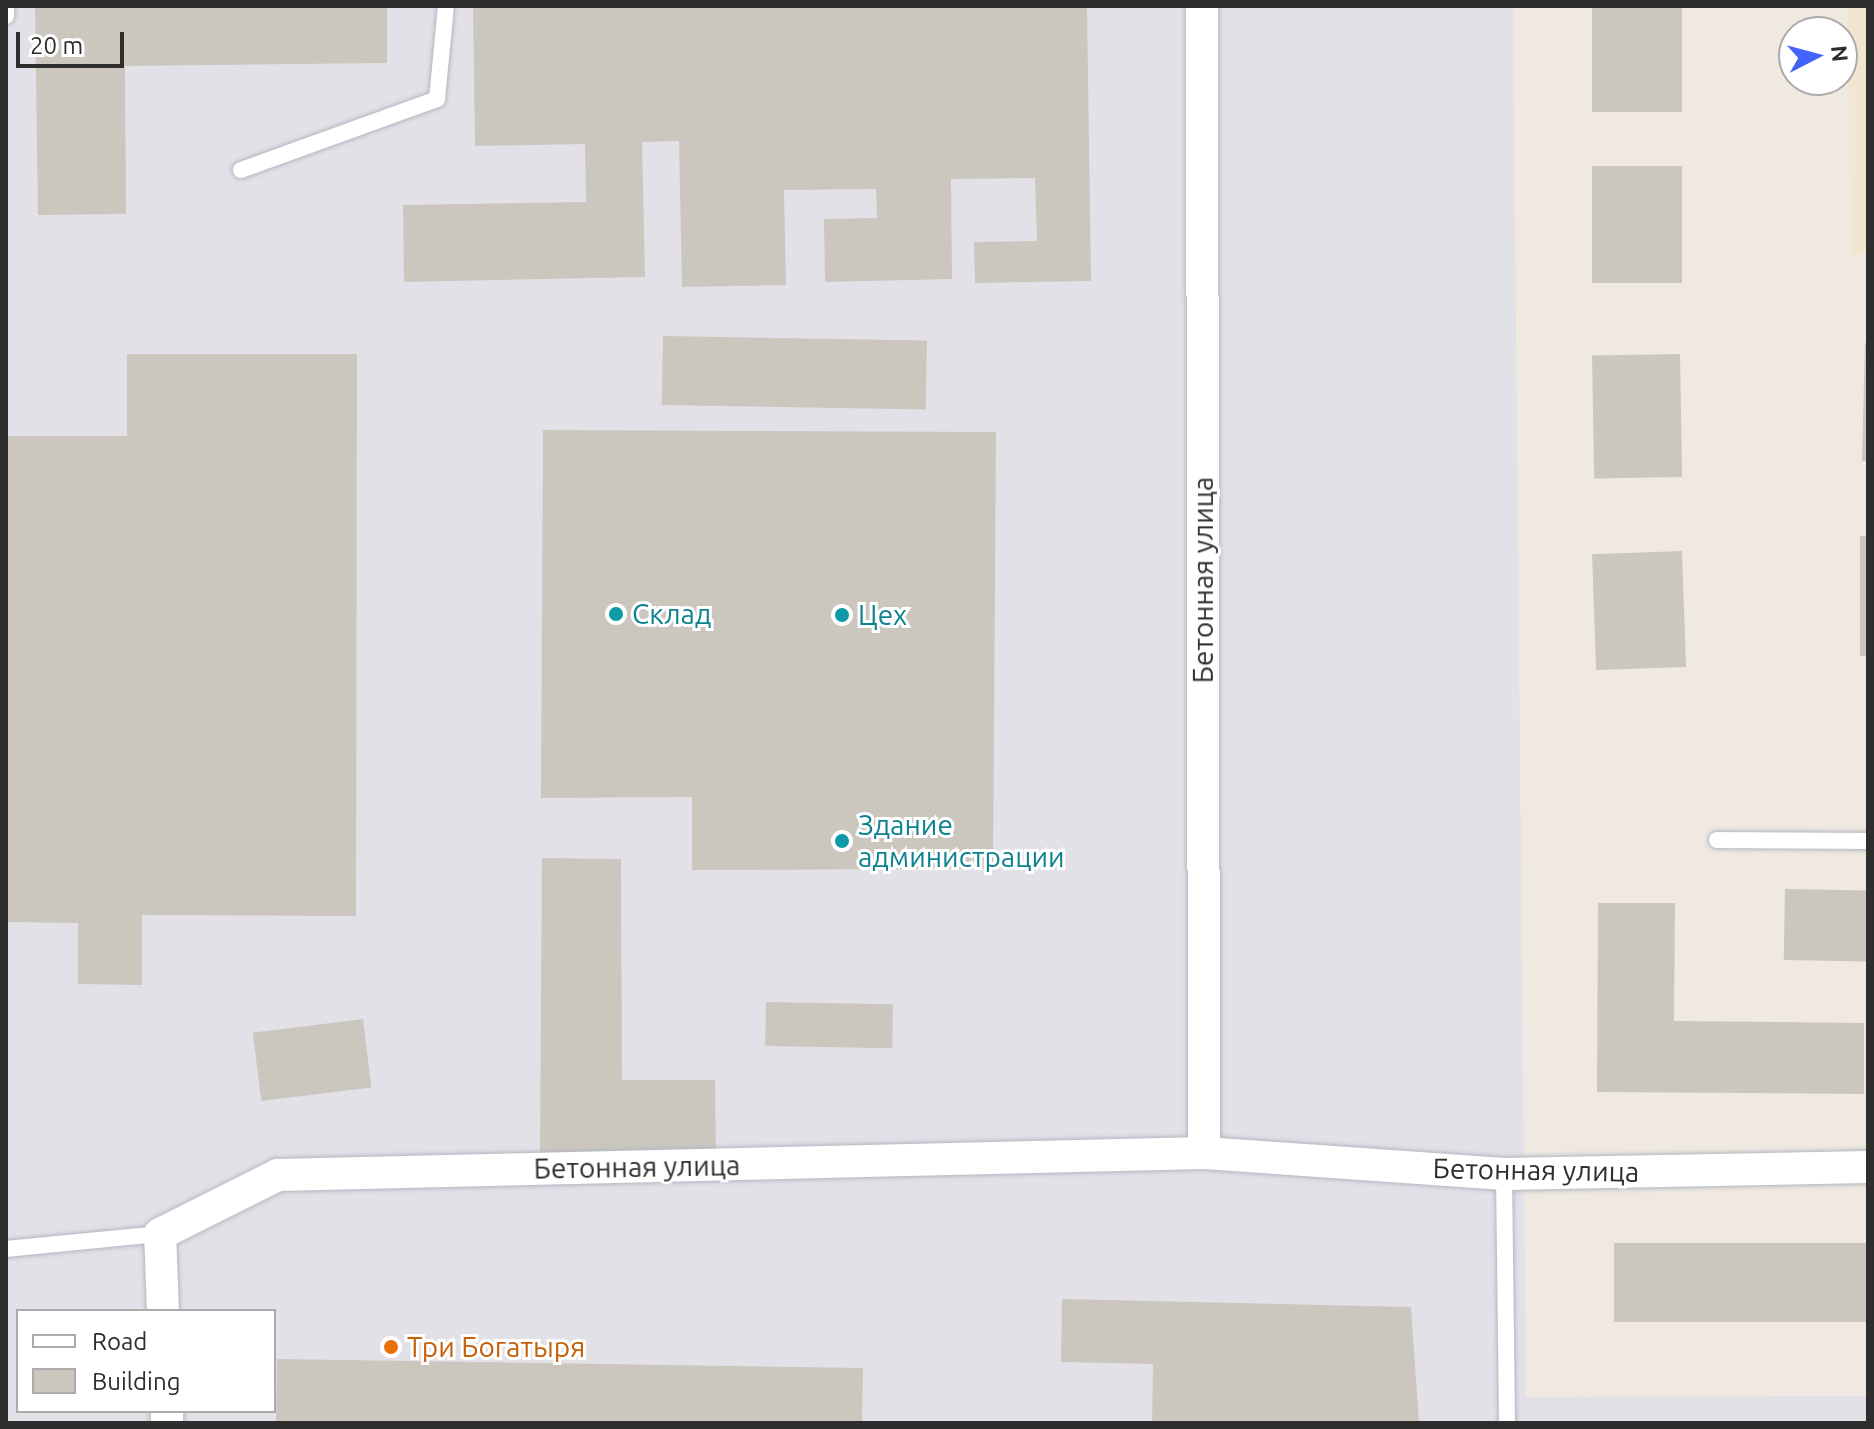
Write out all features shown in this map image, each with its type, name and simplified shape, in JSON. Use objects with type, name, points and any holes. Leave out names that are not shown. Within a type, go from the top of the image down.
[{"type":"street","name":"Бетонная улица","points":[[1202,6],[1204,1153]]},
{"type":"street","name":"Бетонная улица","points":[[160,1234],[278,1175],[1204,1153],[1504,1174],[1868,1167]]},
{"type":"street","points":[[160,1234],[163,1309]]},
{"type":"lane","points":[[6,6],[6,16]]},
{"type":"lane","points":[[241,170],[437,99],[446,6]]},
{"type":"lane","points":[[1717,840],[1868,841]]},
{"type":"lane","points":[[1504,1174],[1507,1423]]},
{"type":"lane","points":[[6,1249],[160,1234]]},
{"type":"shaded area","points":[[6,6],[1513,6],[1526,1397],[1868,1396],[1868,1423],[6,1423]]},
{"type":"shaded area","points":[[1847,6],[1868,6],[1868,254],[1851,254],[1848,96],[1858,96],[1858,16],[1847,16]]},
{"type":"building","points":[[35,6],[387,6],[387,63],[125,66],[126,214],[38,215]]},
{"type":"building","points":[[473,6],[1087,6],[1091,281],[975,283],[974,242],[1037,241],[1035,178],[951,179],[952,279],[825,282],[824,219],[877,218],[876,189],[784,190],[786,285],[682,287],[679,141],[642,142],[645,277],[404,282],[403,205],[586,202],[585,144],[475,146]]},
{"type":"building","points":[[1592,6],[1682,6],[1682,112],[1592,112]]},
{"type":"building","points":[[1592,166],[1682,166],[1682,283],[1592,283]]},
{"type":"building","points":[[663,336],[927,341],[926,410],[662,405]]},
{"type":"building","points":[[1865,343],[1868,343],[1868,461],[1862,461]]},
{"type":"building","points":[[127,354],[357,354],[356,916],[142,915],[142,985],[78,984],[78,923],[6,922],[6,436],[127,436]]},
{"type":"building","points":[[1680,354],[1682,477],[1594,479],[1592,356]]},
{"type":"building","name":"Цех","points":[[543,430],[996,432],[993,869],[692,870],[692,797],[541,798]]},
{"type":"building","points":[[1860,536],[1868,536],[1868,656],[1860,656]]},
{"type":"building","points":[[1682,551],[1686,667],[1596,670],[1592,554]]},
{"type":"building","points":[[542,858],[621,859],[622,1080],[715,1080],[716,1155],[540,1153]]},
{"type":"building","points":[[1785,889],[1868,890],[1867,961],[1784,960]]},
{"type":"building","points":[[1598,903],[1675,903],[1674,1021],[1864,1023],[1864,1094],[1597,1092]]},
{"type":"building","points":[[766,1002],[893,1004],[892,1048],[765,1046]]},
{"type":"building","points":[[363,1019],[371,1087],[261,1101],[253,1033]]},
{"type":"building","points":[[1614,1243],[1868,1243],[1868,1322],[1614,1322]]},
{"type":"building","points":[[1062,1299],[1411,1307],[1419,1423],[1152,1423],[1153,1364],[1061,1362]]},
{"type":"building","points":[[277,1359],[863,1368],[862,1423],[276,1423]]},
{"type":"place","name":"Склад","points":[[616,614]]},
{"type":"place","name":"Цех","points":[[842,615]]},
{"type":"place","name":"Здание администрации","points":[[842,841]]},
{"type":"place","name":"Три Богатыря","points":[[391,1347]]}]
